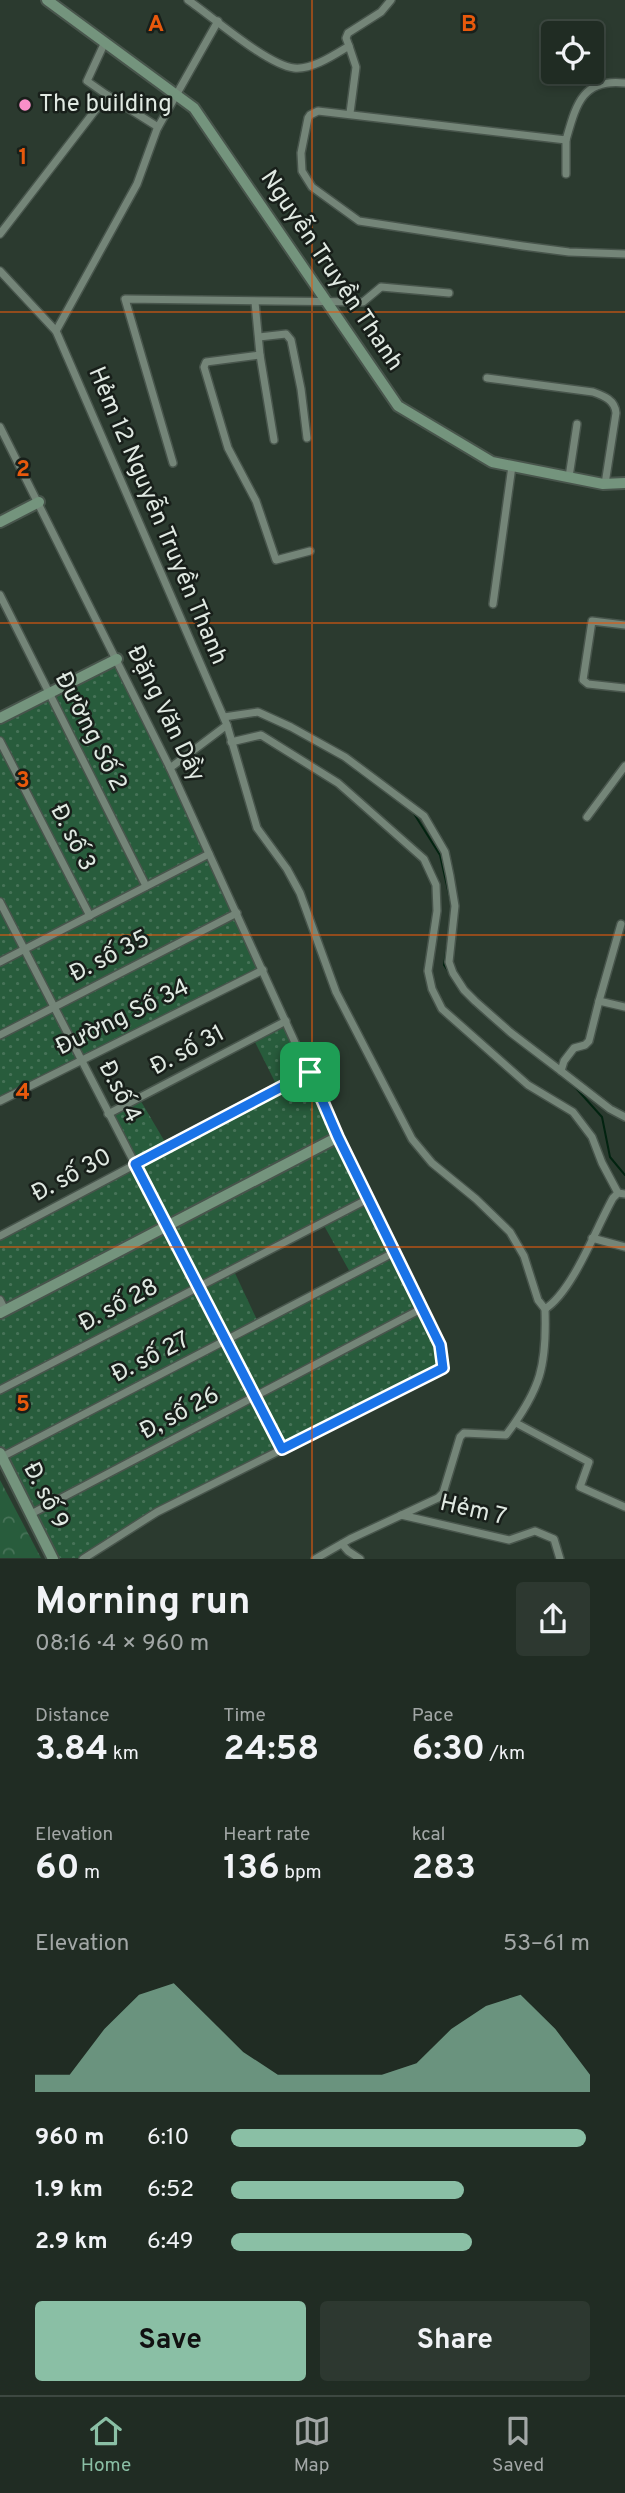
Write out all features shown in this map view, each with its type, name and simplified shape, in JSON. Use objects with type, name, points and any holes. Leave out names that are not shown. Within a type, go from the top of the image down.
[{"type":"street","name":"Nguyễn Truyền Thanh","points":[[47,0],[194,108],[398,406],[492,462],[605,484],[625,483]]},
{"type":"street","points":[[188,0],[276,62],[295,68],[327,59],[349,46]]},
{"type":"street","points":[[350,113],[356,64],[346,38],[348,33],[381,12],[391,0]]},
{"type":"street","points":[[56,331],[137,184],[158,127],[218,20]]},
{"type":"street","points":[[105,42],[87,81],[158,127]]},
{"type":"street","points":[[566,174],[566,140],[573,115],[584,95],[605,81],[625,83]]},
{"type":"street","points":[[0,234],[107,95]]},
{"type":"street","points":[[566,140],[318,111],[310,115],[303,134],[300,165],[312,187],[355,219],[569,252],[625,254]]},
{"type":"street","name":"Hẻm 12 Nguyễn Truyền Thanh","points":[[0,271],[56,331],[225,721],[257,828],[287,869],[300,893],[336,992],[412,1139],[432,1163],[476,1199],[510,1232],[524,1256],[538,1300],[545,1309]]},
{"type":"street","points":[[173,463],[125,299],[363,302],[381,287],[449,293]]},
{"type":"street","points":[[255,302],[260,355],[274,440]]},
{"type":"street","points":[[259,337],[286,334],[291,340],[307,438]]},
{"type":"street","points":[[260,355],[206,362],[204,367],[228,448],[256,501],[276,559],[310,551]]},
{"type":"street","points":[[486,378],[593,392],[614,404],[616,413],[605,484]]},
{"type":"street","points":[[569,477],[578,424]]},
{"type":"street","name":"Đặng Văn Dầy","points":[[0,427],[170,768],[338,1137],[440,1345],[443,1368],[379,1401]]},
{"type":"street","points":[[493,604],[512,466]]},
{"type":"street","points":[[0,522],[38,502]]},
{"type":"street","name":"Đường Số 2","points":[[0,594],[146,886]]},
{"type":"street","points":[[625,625],[592,621],[583,680],[588,684],[625,688]]},
{"type":"street","points":[[0,718],[117,659]]},
{"type":"street","points":[[170,768],[225,721],[258,712],[345,757],[424,816],[445,852],[455,906],[449,962],[464,990],[510,1032],[610,1109],[625,1117]]},
{"type":"street","points":[[232,742],[261,735],[275,746],[306,762],[348,790],[424,859],[436,885],[437,911],[428,971],[432,989],[442,1009],[528,1085],[573,1112],[592,1137],[602,1163],[622,1194],[592,1238],[555,1303],[545,1309],[544,1363],[537,1387],[516,1423],[589,1462],[580,1487],[625,1507]]},
{"type":"street","name":"Đ. số 3","points":[[0,741],[90,916]]},
{"type":"street","points":[[587,817],[625,766]]},
{"type":"street","points":[[0,962],[209,854]]},
{"type":"street","name":"Đ.số 4","points":[[0,902],[282,1449]]},
{"type":"street","name":"Đ. số 35","points":[[0,1035],[237,914]]},
{"type":"street","points":[[561,1071],[564,1061],[574,1048],[589,1041],[621,924]]},
{"type":"street","name":"Đường Số 34","points":[[0,1101],[263,970]]},
{"type":"street","points":[[598,1001],[625,1007]]},
{"type":"street","name":"Đ. số 31","points":[[108,1114],[286,1021]]},
{"type":"street","name":"Đ. số 30","points":[[0,1236],[310,1072]]},
{"type":"street","points":[[2,1308],[338,1137]]},
{"type":"street","name":"Đ. số 28","points":[[0,1390],[368,1199]]},
{"type":"street","points":[[592,1238],[625,1247]]},
{"type":"street","name":"Đ. số 27","points":[[1,1456],[393,1253]]},
{"type":"street","name":"Đ, số 26","points":[[31,1514],[421,1309]]},
{"type":"street","points":[[83,1559],[157,1512],[379,1401]]},
{"type":"street","points":[[157,1512],[379,1401]]},
{"type":"street","name":"Hẻm 7","points":[[315,1559],[443,1493],[460,1437],[464,1433],[506,1435],[516,1423]]},
{"type":"street","name":"Đ. số 9","points":[[1,1456],[52,1559]]},
{"type":"street","name":"Hẻm 7","points":[[401,1514],[509,1540],[535,1531],[554,1539],[560,1559]]},
{"type":"street","points":[[342,1544],[360,1559]]},
{"type":"green space","points":[[117,659],[263,970],[0,1101],[0,718]]},
{"type":"green space","points":[[286,1021],[440,1345],[442,1369],[282,1449],[80,1558],[53,1558],[0,1453],[0,1236],[135,1164],[108,1114],[139,1098],[168,1147],[278,1088],[253,1038]],"holes":[[[322,1222],[351,1274],[259,1324],[233,1269]]]},
{"type":"green space","points":[[0,1480],[41,1558],[0,1558]]},
{"type":"waterway","points":[[357,771],[409,809]]},
{"type":"waterway","points":[[413,812],[440,855],[451,903]]},
{"type":"waterway","points":[[448,940],[444,965],[466,997]]},
{"type":"waterway","points":[[545,1063],[575,1087],[602,1117],[610,1157],[625,1175]]},
{"type":"place","name":"The building","points":[[25,105]]},
{"type":"route","points":[[310,1072],[393,1253],[440,1345],[443,1368],[282,1449],[135,1164],[310,1072]]}]
